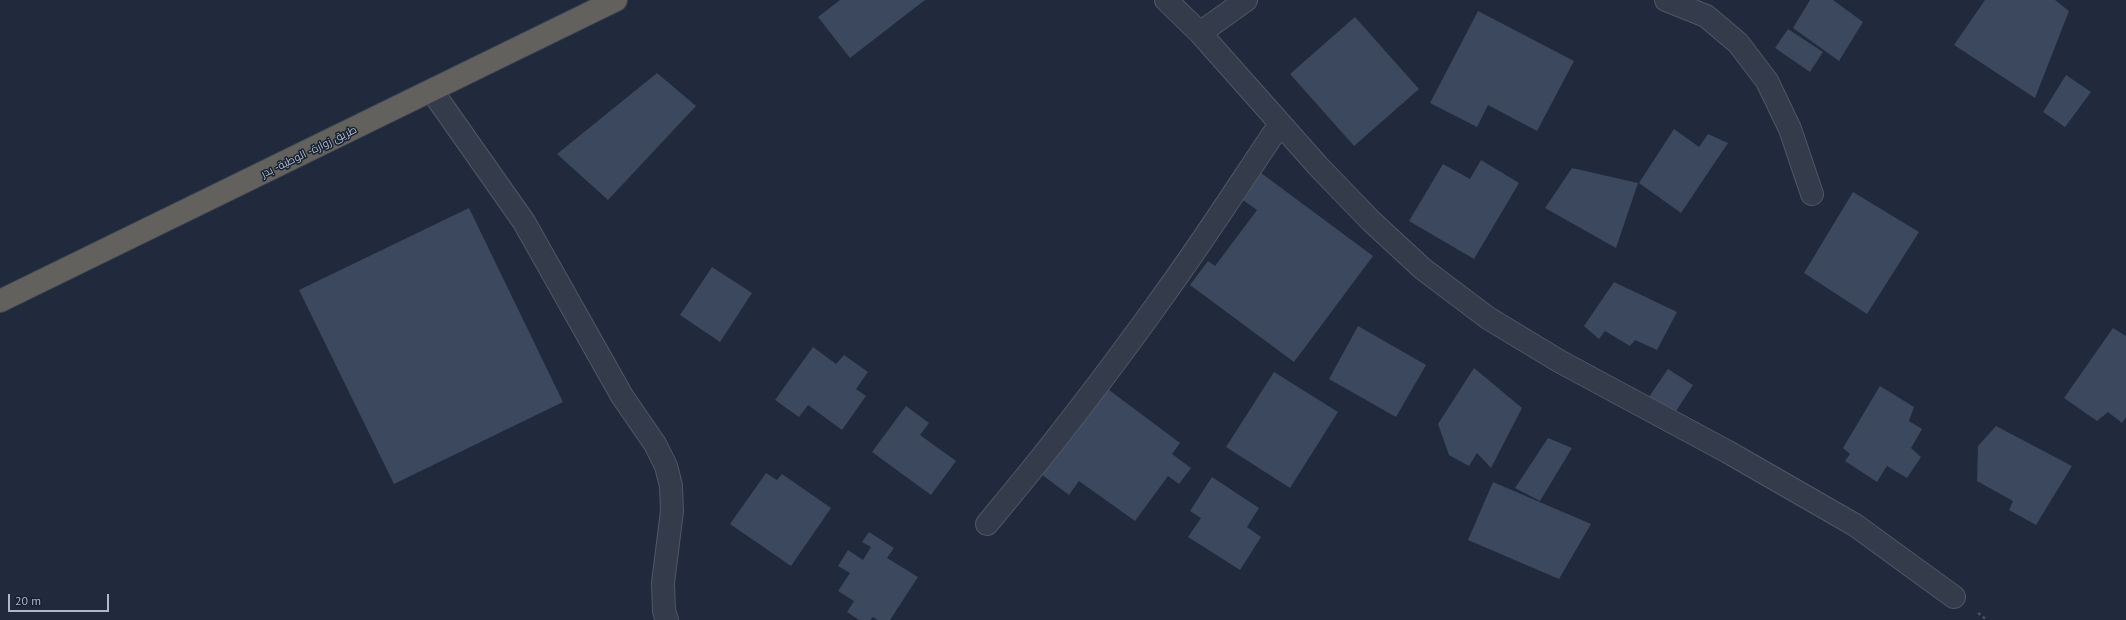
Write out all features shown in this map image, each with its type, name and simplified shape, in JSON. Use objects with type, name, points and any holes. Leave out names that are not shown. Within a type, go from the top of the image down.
[{"type":"highway","name":"طريق زوارة- الوطية- بدر","points":[[0,302],[432,92],[616,0]]},
{"type":"street","points":[[1166,0],[1200,33],[1280,124],[1371,221],[1423,269],[1488,318],[1559,361],[1728,452],[1855,525],[1954,598]]},
{"type":"street","points":[[1200,33],[1246,0]]},
{"type":"street","points":[[1666,0],[1706,16],[1738,43],[1767,81],[1790,129],[1812,194]]},
{"type":"street","points":[[432,92],[524,222],[622,396],[656,444],[666,466],[671,486],[672,505],[663,583],[664,611],[667,620]]},
{"type":"street","points":[[987,524],[1078,412],[1123,352],[1168,290],[1280,124]]},
{"type":"building","points":[[840,0],[925,0],[850,58],[818,17]]},
{"type":"building","points":[[1810,0],[1833,0],[1863,22],[1839,61],[1793,28]]},
{"type":"building","points":[[1985,0],[2055,0],[2069,11],[2035,98],[1954,45]]},
{"type":"building","points":[[1478,11],[1574,61],[1537,131],[1488,105],[1477,127],[1430,103]]},
{"type":"building","points":[[1355,17],[1419,89],[1354,146],[1290,74]]},
{"type":"building","points":[[1788,29],[1823,52],[1810,72],[1775,48]]},
{"type":"building","points":[[657,73],[696,106],[608,200],[557,154]]},
{"type":"building","points":[[2066,75],[2091,92],[2065,127],[2043,112]]},
{"type":"building","points":[[1674,129],[1699,147],[1708,134],[1728,143],[1681,213],[1639,183]]},
{"type":"building","points":[[1481,160],[1519,183],[1474,259],[1409,221],[1443,164],[1470,179]]},
{"type":"building","points":[[1572,168],[1638,183],[1616,248],[1545,208]]},
{"type":"building","points":[[1257,170],[1373,256],[1294,362],[1190,285],[1208,261],[1215,266],[1257,210],[1237,196]]},
{"type":"building","points":[[1853,192],[1919,232],[1867,314],[1804,273]]},
{"type":"building","points":[[469,208],[563,402],[394,484],[299,290]]},
{"type":"building","points":[[712,267],[752,293],[720,342],[680,315]]},
{"type":"building","points":[[1614,282],[1677,312],[1657,350],[1635,340],[1630,346],[1605,331],[1599,339],[1584,326]]},
{"type":"building","points":[[1358,326],[1426,365],[1396,417],[1329,379]]},
{"type":"building","points":[[2113,328],[2126,336],[2126,417],[2122,423],[2108,412],[2097,421],[2064,398]]},
{"type":"building","points":[[813,347],[836,364],[844,355],[868,372],[856,389],[866,396],[842,430],[808,405],[799,417],[775,400]]},
{"type":"building","points":[[1474,368],[1522,408],[1491,468],[1477,453],[1469,466],[1449,455],[1438,424]]},
{"type":"building","points":[[1668,369],[1693,385],[1671,419],[1644,404]]},
{"type":"building","points":[[1274,372],[1338,412],[1290,488],[1226,447]]},
{"type":"building","points":[[1880,386],[1914,407],[1909,421],[1922,429],[1911,448],[1921,457],[1907,478],[1887,466],[1877,482],[1845,461],[1850,454],[1843,448]]},
{"type":"building","points":[[1105,387],[1180,443],[1172,454],[1191,468],[1179,484],[1168,476],[1135,521],[1079,481],[1069,495],[1041,474]]},
{"type":"building","points":[[906,406],[929,423],[920,435],[956,461],[931,495],[872,452]]},
{"type":"building","points":[[1996,426],[2072,466],[2036,525],[2009,510],[2013,501],[1977,481],[1978,446]]},
{"type":"building","points":[[1548,438],[1572,448],[1540,501],[1515,488]]},
{"type":"building","points":[[766,473],[777,480],[782,474],[831,508],[791,566],[730,524]]},
{"type":"building","points":[[1212,477],[1259,508],[1247,527],[1261,537],[1240,570],[1188,537],[1201,518],[1190,511]]},
{"type":"building","points":[[1493,482],[1591,524],[1559,579],[1468,540]]},
{"type":"building","points":[[869,532],[894,548],[887,558],[918,577],[890,620],[878,620],[873,617],[870,620],[859,620],[847,612],[854,601],[838,591],[850,573],[838,566],[848,550],[863,560],[871,547],[862,542]]}]
